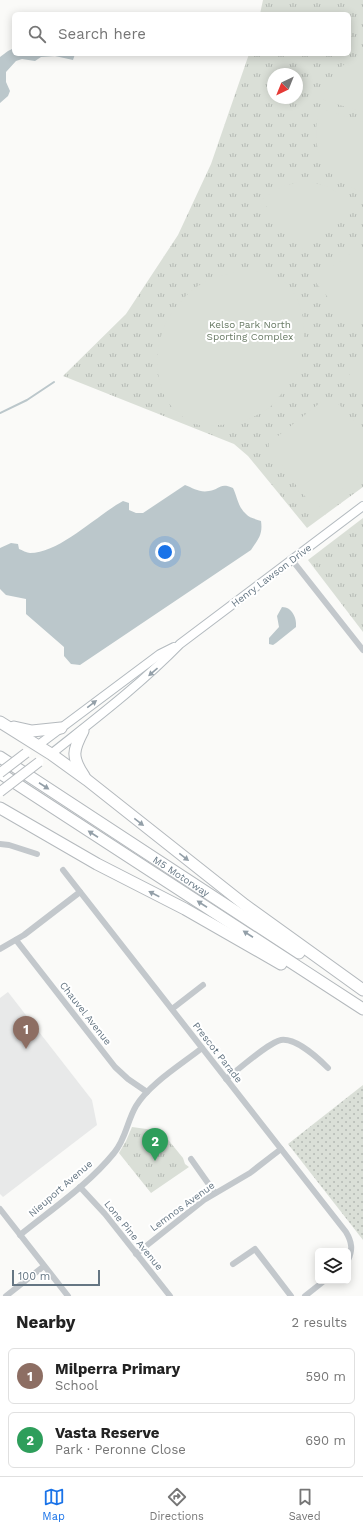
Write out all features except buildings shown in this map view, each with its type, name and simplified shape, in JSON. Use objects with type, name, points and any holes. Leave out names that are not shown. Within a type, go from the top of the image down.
[{"type":"highway","points":[[1,722],[32,731],[61,728]]},
{"type":"highway","points":[[1,722],[36,746],[51,754],[245,905],[363,990]]},
{"type":"highway","points":[[82,731],[74,755],[78,767],[86,780]]},
{"type":"highway","name":"M5 Motorway","points":[[0,757],[363,995]]},
{"type":"highway","name":"M5 Motorway","points":[[0,773],[363,1010]]},
{"type":"highway","points":[[0,808],[28,826],[97,864],[185,909],[363,1010]]},
{"type":"highway","points":[[0,817],[28,826]]},
{"type":"main road","name":"Henry Lawson Drive","points":[[51,754],[82,731],[157,668],[180,644],[363,506]]},
{"type":"main road","name":"Henry Lawson Drive","points":[[36,746],[160,654],[180,644]]},
{"type":"main road","points":[[0,773],[26,753]]},
{"type":"main road","points":[[0,792],[39,762]]},
{"type":"street","points":[[292,560],[363,650]]},
{"type":"street","points":[[0,844],[9,845],[37,854]]},
{"type":"street","name":"Prescot Parade","points":[[63,870],[346,1232],[350,1238],[351,1252]]},
{"type":"street","points":[[0,949],[16,940],[80,892]]},
{"type":"street","name":"Chauvel Avenue","points":[[16,940],[115,1067],[146,1092]]},
{"type":"street","points":[[172,1009],[204,985]]},
{"type":"street","points":[[226,1079],[272,1044],[282,1040],[287,1040],[298,1045],[317,1057],[328,1068]]},
{"type":"street","name":"Nieuport Avenue","points":[[20,1235],[80,1187],[115,1152],[123,1139],[133,1112],[146,1092],[202,1048]]},
{"type":"street","name":"Lemnos Avenue","points":[[136,1254],[215,1193],[250,1173],[281,1149]]},
{"type":"street","points":[[191,1159],[215,1193]]},
{"type":"street","name":"Lone Pine Avenue","points":[[80,1187],[105,1214],[170,1296]]},
{"type":"street","points":[[0,1209],[68,1296]]},
{"type":"street","points":[[233,1264],[256,1247],[291,1296]]},
{"type":"street","points":[[6,1296],[44,1266]]},
{"type":"street","points":[[306,1296],[320,1284]]},
{"type":"shaded area","points":[[12,49],[12,56],[55,56],[41,57],[35,61],[22,59],[16,61],[6,72],[6,82],[10,91],[8,96],[0,103],[0,57]]},
{"type":"shaded area","points":[[55,56],[74,56],[73,60]]},
{"type":"shaded area","points":[[185,485],[203,491],[213,490],[222,486],[233,488],[239,505],[243,511],[249,516],[261,521],[261,533],[258,540],[251,550],[80,665],[71,664],[64,656],[64,647],[26,614],[26,599],[6,595],[0,589],[0,548],[11,543],[18,544],[19,549],[30,553],[54,547],[123,501],[129,503],[129,510],[136,513],[143,513]]},
{"type":"shaded area","points":[[282,607],[286,607],[291,611],[296,620],[296,627],[273,645],[269,644],[269,638],[279,627],[277,616]]},
{"type":"shaded area","points":[[8,992],[92,1100],[97,1125],[3,1197],[0,1194],[0,998]]},
{"type":"green space","name":"Kelso Park North Sporting Complex","points":[[263,0],[363,0],[363,487],[307,528],[248,456],[234,444],[63,376],[126,314],[178,235],[211,164],[248,56],[351,56],[351,12],[260,12]]},
{"type":"green space","points":[[363,54],[363,112],[323,100],[328,85],[342,66],[355,57]]},
{"type":"green space","points":[[320,108],[363,122],[363,192],[338,179],[329,171],[322,160],[316,137]]},
{"type":"green space","points":[[297,182],[315,183],[330,188],[344,197],[357,209],[305,250],[300,248],[261,200],[281,187]]},
{"type":"green space","points":[[357,248],[363,248],[363,319],[354,325],[347,321],[317,284],[317,279]]},
{"type":"green space","points":[[248,271],[267,273],[282,280],[293,291],[300,305],[304,338],[297,373],[286,391],[284,391],[275,401],[276,402],[257,415],[235,423],[210,426],[199,425],[186,419],[176,411],[168,402],[162,390],[158,365],[160,339],[164,327],[171,315],[180,303],[201,284],[218,276]]},
{"type":"green space","points":[[363,354],[363,390],[350,377],[349,368]]},
{"type":"green space","points":[[325,399],[334,399],[363,431],[363,472],[316,510],[269,448],[269,443]]},
{"type":"green space","points":[[363,518],[363,632],[308,560]]},
{"type":"green space","points":[[363,1085],[363,1240],[288,1144]]},
{"type":"green space","points":[[132,1127],[161,1131],[183,1158],[185,1164],[189,1167],[151,1193],[119,1153]]},
{"type":"waterway","points":[[0,413],[27,400],[54,382]]},
{"type":"place","name":"Milperra Primary","points":[[26,1049]]},
{"type":"place","name":"Vasta Reserve","points":[[155,1161]]}]
